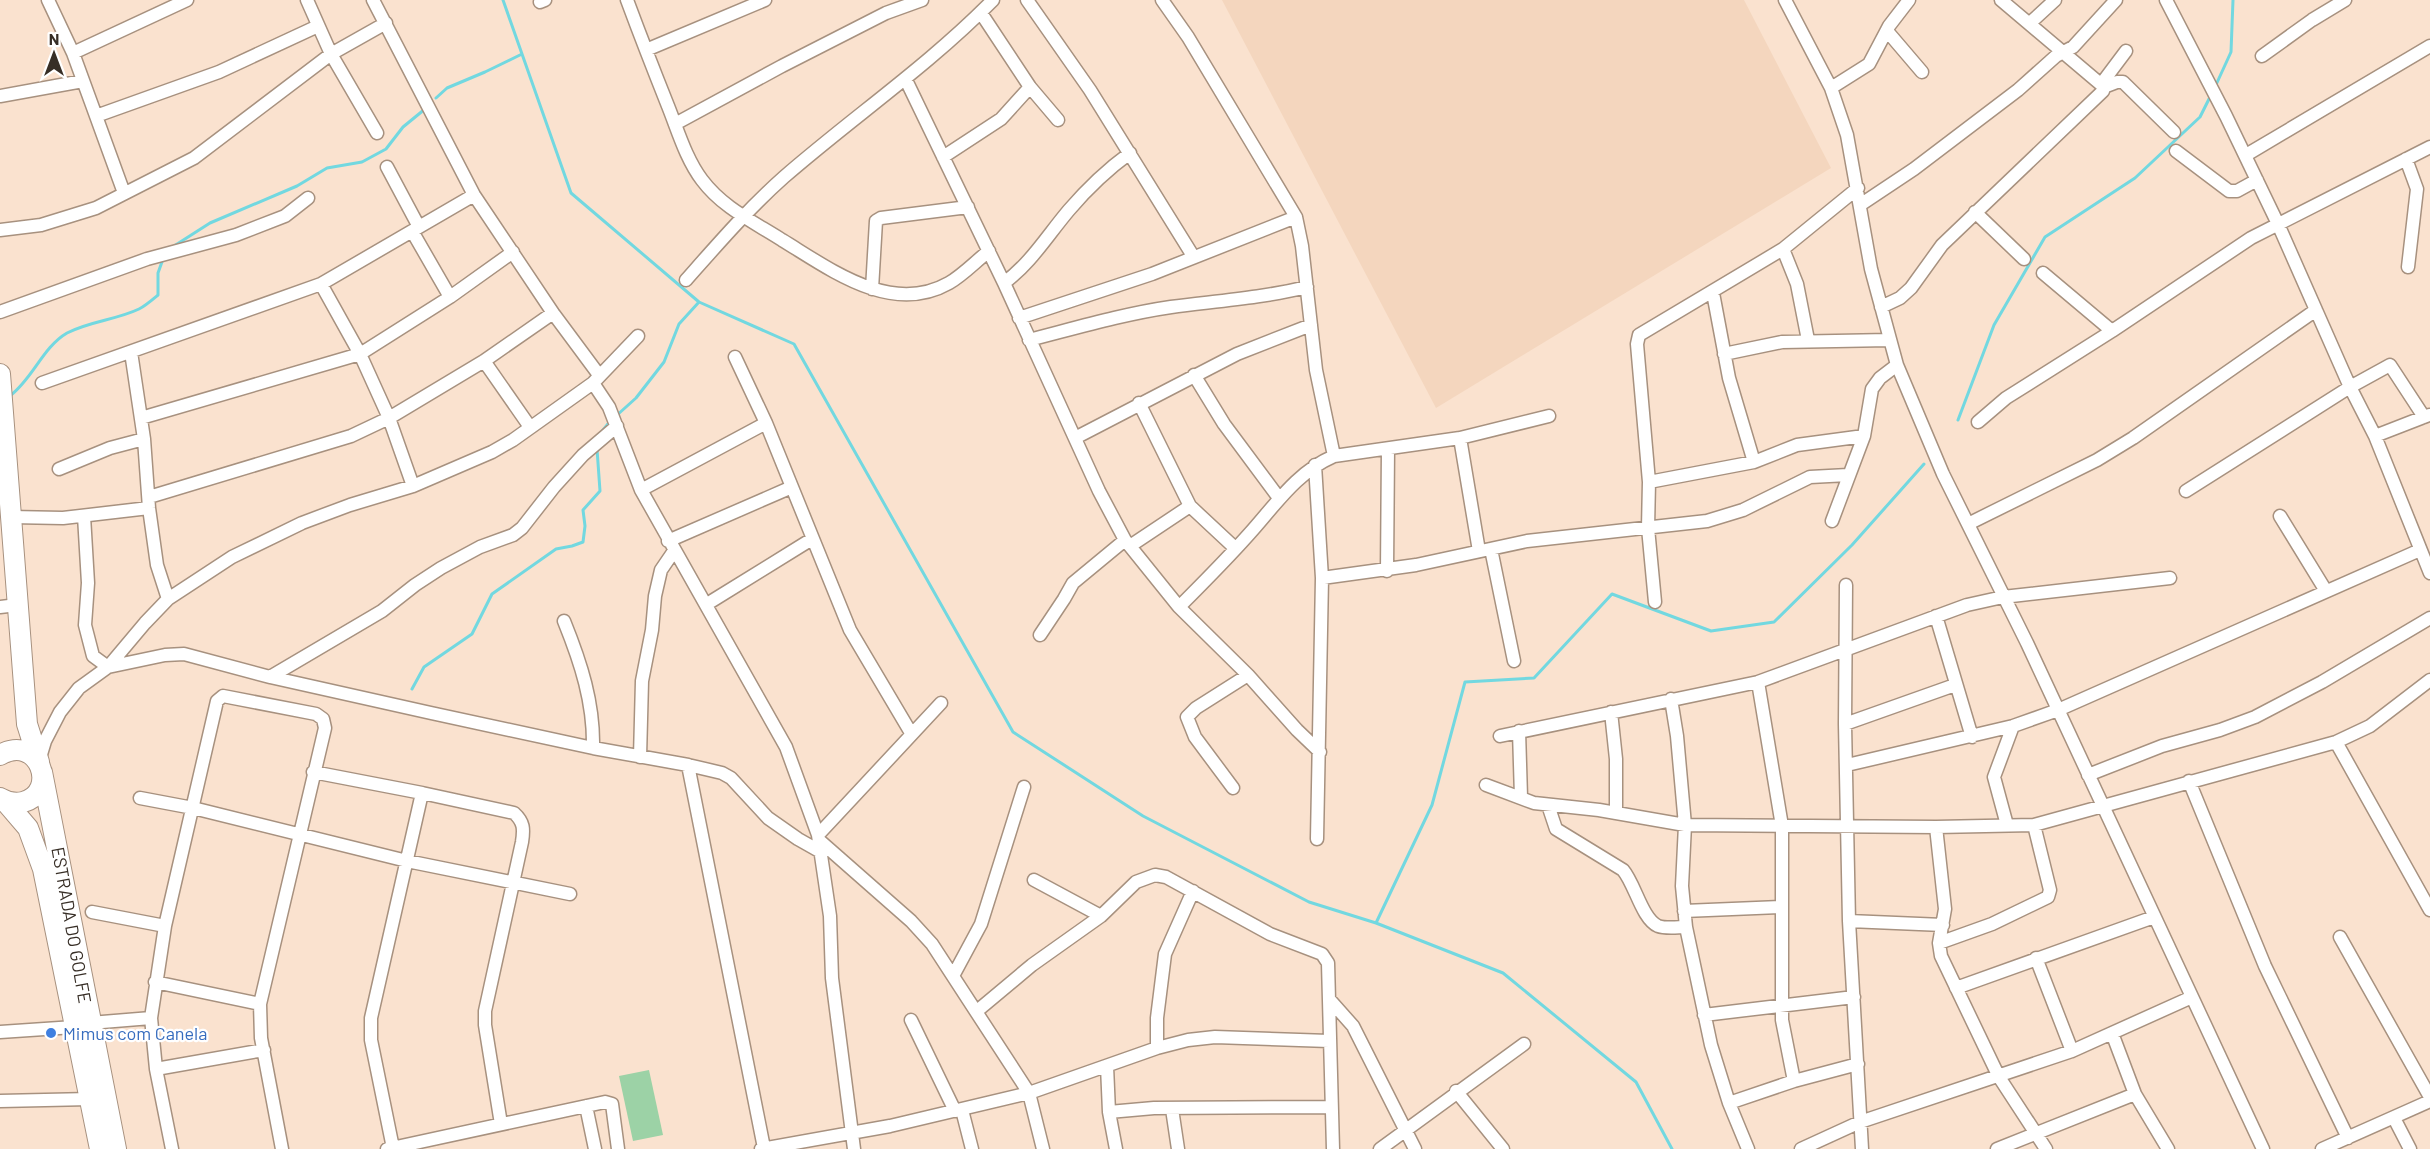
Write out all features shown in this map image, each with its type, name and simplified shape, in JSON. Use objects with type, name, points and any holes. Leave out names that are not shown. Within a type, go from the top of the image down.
[{"type":"highway","points":[[0,374],[11,517],[9,606],[27,724],[40,767]]},
{"type":"highway","points":[[0,755],[16,749],[25,751],[40,767]]},
{"type":"highway","name":"ESTRADA DO GOLFE","points":[[2,799],[21,802],[35,795],[42,780],[40,767]]},
{"type":"highway","name":"ESTRADA DO GOLFE","points":[[40,767],[82,1025],[90,1099],[100,1149]]},
{"type":"highway","name":"ESTRADA DO GOLFE","points":[[2,799],[28,828],[43,869],[116,1149]]},
{"type":"street","points":[[48,0],[73,53],[124,193]]},
{"type":"street","points":[[73,53],[187,0]]},
{"type":"street","points":[[307,0],[331,54],[377,133]]},
{"type":"street","points":[[373,0],[474,195],[596,379],[617,426],[641,490],[786,747],[820,843],[830,916],[832,978],[854,1149]]},
{"type":"street","points":[[627,0],[690,160],[702,180],[742,218],[785,241],[832,272],[872,289],[890,293],[913,293],[949,283],[989,251]]},
{"type":"street","points":[[646,50],[765,0]]},
{"type":"street","points":[[675,124],[886,13],[922,0]]},
{"type":"street","points":[[686,280],[742,218],[797,166],[906,80],[993,0]]},
{"type":"street","points":[[1027,0],[1090,90],[1193,256]]},
{"type":"street","points":[[1162,0],[1188,37],[1296,217],[1301,235],[1316,370],[1334,456]]},
{"type":"street","points":[[1785,0],[1831,88],[1847,135],[1881,307],[1897,365],[1943,474],[2058,710],[2261,1148]]},
{"type":"street","points":[[1831,88],[1869,64],[1887,31],[1909,0]]},
{"type":"street","points":[[2001,0],[2103,85]]},
{"type":"street","points":[[2030,24],[2055,0]]},
{"type":"street","points":[[1860,205],[1923,162],[2018,90],[2063,52],[2073,47],[2116,0]]},
{"type":"street","points":[[2166,0],[2246,155],[2350,387],[2375,436],[2420,550],[2429,566]]},
{"type":"street","points":[[2262,56],[2312,20],[2345,0]]},
{"type":"street","points":[[981,13],[1030,87],[1058,120]]},
{"type":"street","points":[[0,230],[41,225],[96,208],[194,158],[331,54],[386,23]]},
{"type":"street","points":[[96,116],[219,72],[318,26]]},
{"type":"street","points":[[1887,31],[1922,72]]},
{"type":"street","points":[[2246,155],[2430,46]]},
{"type":"street","points":[[1881,307],[1900,298],[1911,288],[1942,245],[2103,91],[2103,85],[2126,51]]},
{"type":"street","points":[[906,80],[989,251],[1099,491],[1127,543],[1179,607],[1248,675],[1320,752]]},
{"type":"street","points":[[0,96],[82,81]]},
{"type":"street","points":[[2103,85],[2124,82],[2174,132]]},
{"type":"street","points":[[943,157],[1001,119],[1030,87]]},
{"type":"street","points":[[1978,422],[2006,398],[2112,332],[2217,261],[2278,224],[2430,147]]},
{"type":"street","points":[[2176,151],[2229,191],[2237,191],[2257,180]]},
{"type":"street","points":[[1004,283],[1022,270],[1082,196],[1116,163],[1130,153]]},
{"type":"street","points":[[2406,159],[2417,189],[2408,267]]},
{"type":"street","points":[[387,167],[450,297]]},
{"type":"street","points":[[1655,602],[1648,528],[1649,482],[1637,344],[1639,335],[1713,293],[1783,249],[1858,188]]},
{"type":"street","points":[[42,383],[321,284],[474,195]]},
{"type":"street","points":[[0,312],[147,259],[236,235],[285,216],[308,198]]},
{"type":"street","points":[[872,289],[876,221],[881,218],[968,207]]},
{"type":"street","points":[[1975,212],[2024,258]]},
{"type":"street","points":[[1019,318],[1152,274],[1296,217]]},
{"type":"street","points":[[1783,249],[1797,284],[1808,340]]},
{"type":"street","points":[[141,418],[360,354],[450,297],[513,252]]},
{"type":"street","points":[[2043,273],[2112,332]]},
{"type":"street","points":[[321,284],[360,354],[389,418],[413,486]]},
{"type":"street","points":[[1029,340],[1098,322],[1164,309],[1234,301],[1307,287]]},
{"type":"street","points":[[1713,293],[1732,389],[1754,462]]},
{"type":"street","points":[[1968,524],[2097,460],[2133,438],[2316,310]]},
{"type":"street","points":[[11,517],[84,516],[149,503],[333,442],[389,418],[484,361],[553,313]]},
{"type":"street","points":[[1075,438],[1194,375],[1269,340],[1311,325]]},
{"type":"street","points":[[40,767],[45,741],[60,712],[80,688],[108,667],[168,599],[232,557],[302,524],[350,505],[413,486],[492,452],[596,379],[638,336]]},
{"type":"street","points":[[1724,354],[1768,344],[1808,340],[1889,340]]},
{"type":"street","points":[[131,352],[144,439],[157,565],[168,599]]},
{"type":"street","points":[[735,357],[766,423],[812,539],[861,651],[911,733]]},
{"type":"street","points":[[484,361],[530,427]]},
{"type":"street","points":[[1832,521],[1864,436],[1872,389],[1880,378],[1897,365]]},
{"type":"street","points":[[2186,491],[2350,387],[2390,365],[2427,416],[2375,436]]},
{"type":"street","points":[[1194,375],[1224,424],[1279,498]]},
{"type":"street","points":[[1139,404],[1190,506],[1235,549]]},
{"type":"street","points":[[1179,607],[1235,549],[1279,498],[1315,465],[1334,456],[1460,438],[1549,416]]},
{"type":"street","points":[[641,490],[766,423]]},
{"type":"street","points":[[270,677],[382,611],[420,581],[460,557],[513,535],[522,528],[554,486],[583,455],[617,426]]},
{"type":"street","points":[[1649,482],[1754,462],[1790,447],[1864,436]]},
{"type":"street","points":[[1460,438],[1485,550],[1514,661]]},
{"type":"street","points":[[59,469],[110,448],[144,439]]},
{"type":"street","points":[[1387,571],[1388,449]]},
{"type":"street","points":[[1315,465],[1322,578],[1317,839]]},
{"type":"street","points":[[1322,578],[1387,571],[1527,541],[1681,525],[1724,516],[1754,505],[1805,479],[1848,475]]},
{"type":"street","points":[[640,757],[642,681],[652,630],[655,596],[661,570],[671,546],[792,487]]},
{"type":"street","points":[[1040,635],[1073,583],[1127,543],[1190,506]]},
{"type":"street","points":[[84,516],[88,583],[85,625],[93,657],[108,667],[184,654],[270,677],[593,748],[688,765],[722,773],[732,778],[753,805],[768,818],[798,840],[820,843],[922,932],[977,1011],[1029,1093],[1043,1149]]},
{"type":"street","points":[[2280,516],[2326,591]]},
{"type":"street","points":[[707,604],[812,539]]},
{"type":"street","points":[[1847,765],[1972,737],[2058,710],[2420,550]]},
{"type":"street","points":[[1500,736],[1758,682],[1845,652],[1967,605],[2003,597],[2170,578]]},
{"type":"street","points":[[1846,585],[1845,724],[1849,921],[1862,1149]]},
{"type":"street","points":[[1936,616],[1972,737]]},
{"type":"street","points":[[2088,775],[2162,746],[2220,730],[2255,717],[2322,682],[2430,618]]},
{"type":"street","points":[[564,621],[589,694],[593,717],[593,748]]},
{"type":"street","points":[[1233,788],[1195,737],[1187,717],[1196,708],[1248,675]]},
{"type":"street","points":[[1486,785],[1548,805],[1616,813],[1685,825],[1936,827],[2034,825],[2336,742],[2370,726],[2430,680]]},
{"type":"street","points":[[1758,682],[1782,826],[1782,1005],[1784,1032],[1794,1081]]},
{"type":"street","points":[[1845,724],[1955,685]]},
{"type":"street","points":[[172,1149],[156,1069],[151,1018],[155,982],[165,926],[217,701],[223,696],[316,714],[323,719],[325,728],[260,1004],[260,1026],[282,1149]]},
{"type":"street","points":[[1671,699],[1677,736],[1685,825],[1682,886],[1686,927],[1704,1016],[1729,1103],[1748,1149]]},
{"type":"street","points":[[820,843],[911,733],[941,703]]},
{"type":"street","points":[[1611,712],[1616,759],[1616,813]]},
{"type":"street","points":[[2007,825],[1994,777],[2013,726]]},
{"type":"street","points":[[1519,731],[1521,797]]},
{"type":"street","points":[[2336,742],[2430,910]]},
{"type":"street","points":[[688,765],[762,1149],[852,1134],[959,1111],[1029,1093],[1157,1048],[1188,1040],[1215,1037],[1329,1041]]},
{"type":"street","points":[[313,772],[514,813],[522,820],[524,831],[486,1011],[486,1030],[501,1124]]},
{"type":"street","points":[[2189,782],[2265,966],[2348,1138]]},
{"type":"street","points":[[953,976],[985,915],[1002,851],[1024,787]]},
{"type":"street","points":[[422,793],[373,1004],[370,1028],[390,1148],[605,1102],[612,1104],[618,1149]]},
{"type":"street","points":[[140,798],[193,808],[406,861],[570,894]]},
{"type":"street","points":[[1548,805],[1556,829],[1623,870],[1630,878],[1646,913],[1655,924],[1661,927],[1686,927]]},
{"type":"street","points":[[1939,943],[1992,924],[2048,897],[2050,890],[2034,825]]},
{"type":"street","points":[[1936,827],[1944,903],[1939,943],[1945,966],[1999,1077],[2046,1149]]},
{"type":"street","points":[[977,1011],[1032,965],[1101,916],[1136,882],[1146,877],[1166,877],[1270,934],[1322,954],[1328,963],[1333,1149]]},
{"type":"street","points":[[1034,880],[1101,916]]},
{"type":"street","points":[[1157,1048],[1157,1018],[1165,954],[1193,891]]},
{"type":"street","points":[[1684,911],[1781,907]]},
{"type":"street","points":[[92,912],[165,926]]},
{"type":"street","points":[[1956,988],[2154,917]]},
{"type":"street","points":[[1849,921],[1943,925]]},
{"type":"street","points":[[2322,1149],[2394,1118],[2430,1099],[2340,937]]},
{"type":"street","points":[[2037,958],[2072,1051]]},
{"type":"street","points":[[155,982],[260,1004]]},
{"type":"street","points":[[1704,1016],[1854,997]]},
{"type":"street","points":[[1801,1149],[1860,1122],[2072,1051],[2192,997]]},
{"type":"street","points":[[1329,999],[1353,1026],[1415,1149]]},
{"type":"street","points":[[0,1032],[151,1018]]},
{"type":"street","points":[[911,1020],[959,1111],[972,1149]]},
{"type":"street","points":[[2112,1033],[2135,1094],[2168,1149]]},
{"type":"street","points":[[1380,1149],[1456,1091],[1524,1044]]},
{"type":"street","points":[[156,1069],[264,1050]]},
{"type":"street","points":[[1729,1103],[1794,1081],[1858,1064]]},
{"type":"street","points":[[1107,1066],[1108,1112],[1116,1149]]},
{"type":"street","points":[[1456,1091],[1503,1149]]},
{"type":"street","points":[[1997,1149],[2135,1094]]},
{"type":"street","points":[[0,1101],[90,1099]]},
{"type":"street","points":[[586,1106],[595,1149]]},
{"type":"street","points":[[1108,1112],[1172,1108],[1331,1107]]},
{"type":"street","points":[[1172,1108],[1179,1149]]},
{"type":"street","points":[[2394,1118],[2410,1149]]},
{"type":"shaded area","points":[[1222,0],[1744,0],[1831,168],[1436,408]]},
{"type":"green space","points":[[649,1070],[663,1135],[633,1141],[619,1076]]},
{"type":"waterway","points":[[503,0],[571,193],[699,302],[794,344],[1013,732],[1143,816],[1309,902],[1376,923]]},
{"type":"waterway","points":[[2215,87],[2231,52],[2233,0]]},
{"type":"waterway","points":[[436,98],[447,88],[522,54]]},
{"type":"waterway","points":[[1958,420],[1994,325],[2045,237],[2135,178],[2200,117],[2211,95]]},
{"type":"waterway","points":[[174,246],[210,223],[297,186],[327,168],[362,162],[386,149],[403,127],[425,109]]},
{"type":"waterway","points":[[11,395],[26,380],[51,346],[67,333],[130,313],[158,295],[158,273],[163,259]]},
{"type":"waterway","points":[[616,416],[636,398],[664,362],[679,324],[699,302]]},
{"type":"waterway","points":[[600,434],[611,420]]},
{"type":"waterway","points":[[412,689],[424,667],[472,634],[492,594],[556,549],[583,542],[585,526],[583,510],[600,491],[597,449]]},
{"type":"waterway","points":[[1672,1149],[1636,1082],[1503,973],[1376,923],[1432,805],[1465,682],[1534,678],[1612,594],[1711,631],[1774,622],[1852,545],[1924,464]]},
{"type":"place","name":"Mimus com Canela","points":[[51,1033]]}]
